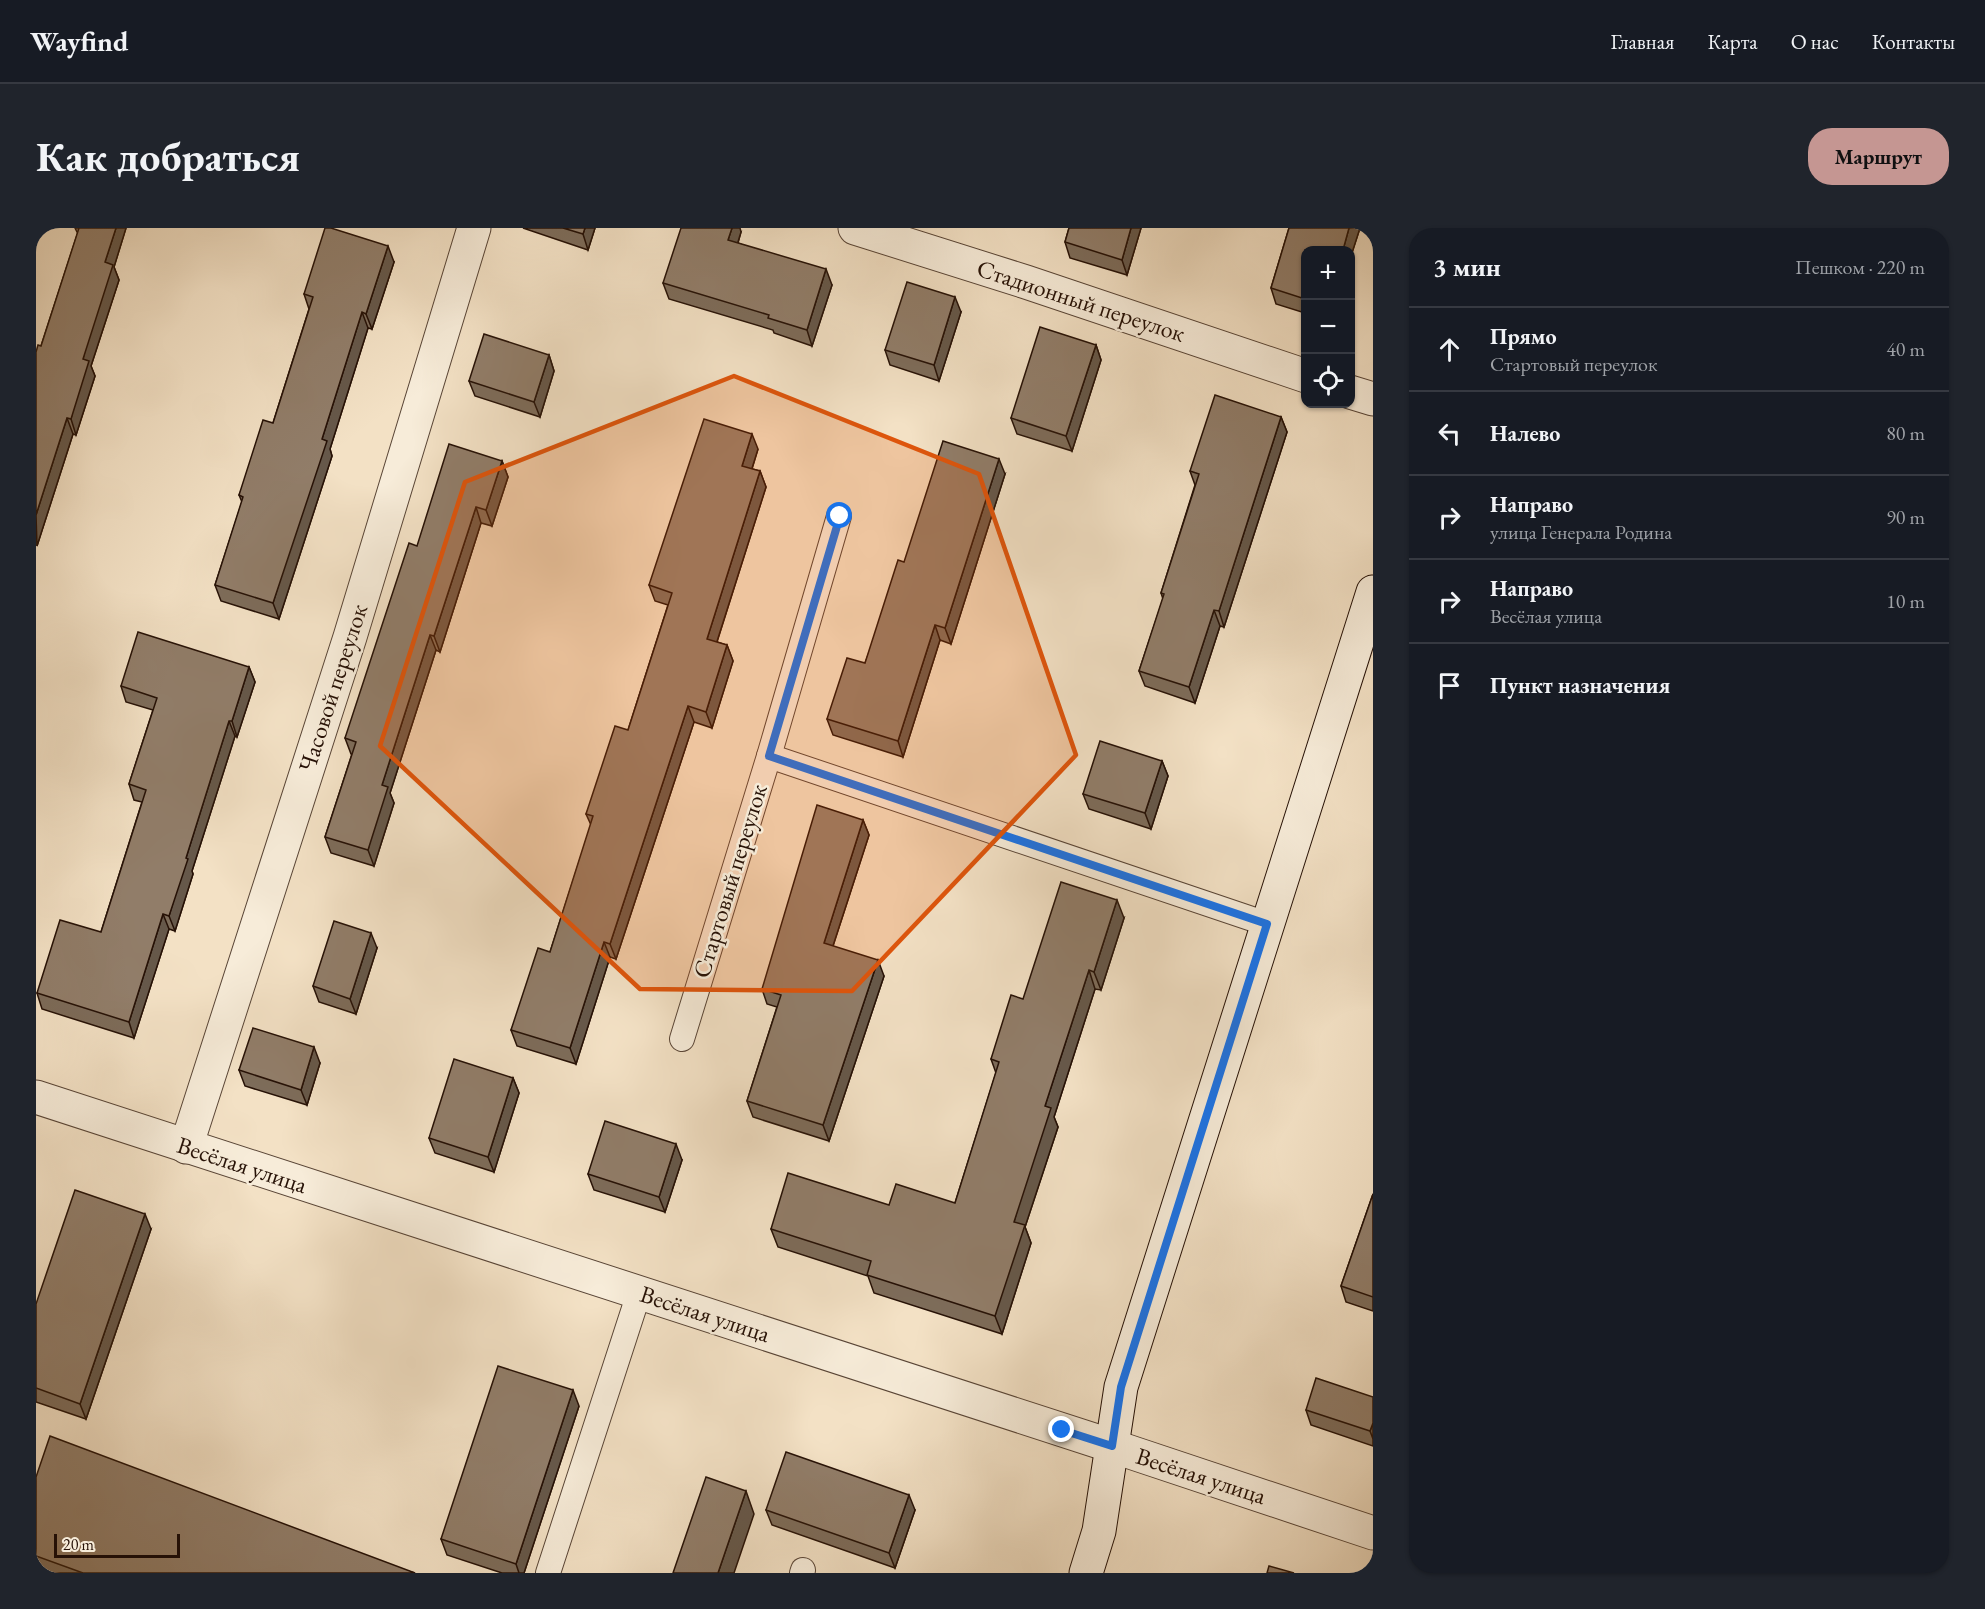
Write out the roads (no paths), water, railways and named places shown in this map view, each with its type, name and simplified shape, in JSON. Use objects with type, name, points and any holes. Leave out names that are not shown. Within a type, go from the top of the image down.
[{"type":"street","name":"Часовой переулок","points":[[186,1147],[350,637],[474,228]]},
{"type":"street","name":"Стадионный переулок","points":[[855,228],[1026,282],[1301,375]]},
{"type":"street","points":[[1355,394],[1373,399]]},
{"type":"street","points":[[1086,1573],[1099,1532],[1121,1387],[1373,592]]},
{"type":"street","name":"Весёлая улица","points":[[36,1096],[186,1147],[1112,1446],[1373,1533]]},
{"type":"lane","name":"Стартовый переулок","points":[[682,1039],[840,516]]},
{"type":"lane","points":[[769,756],[1267,924]]},
{"type":"lane","points":[[548,1573],[639,1293]]}]
